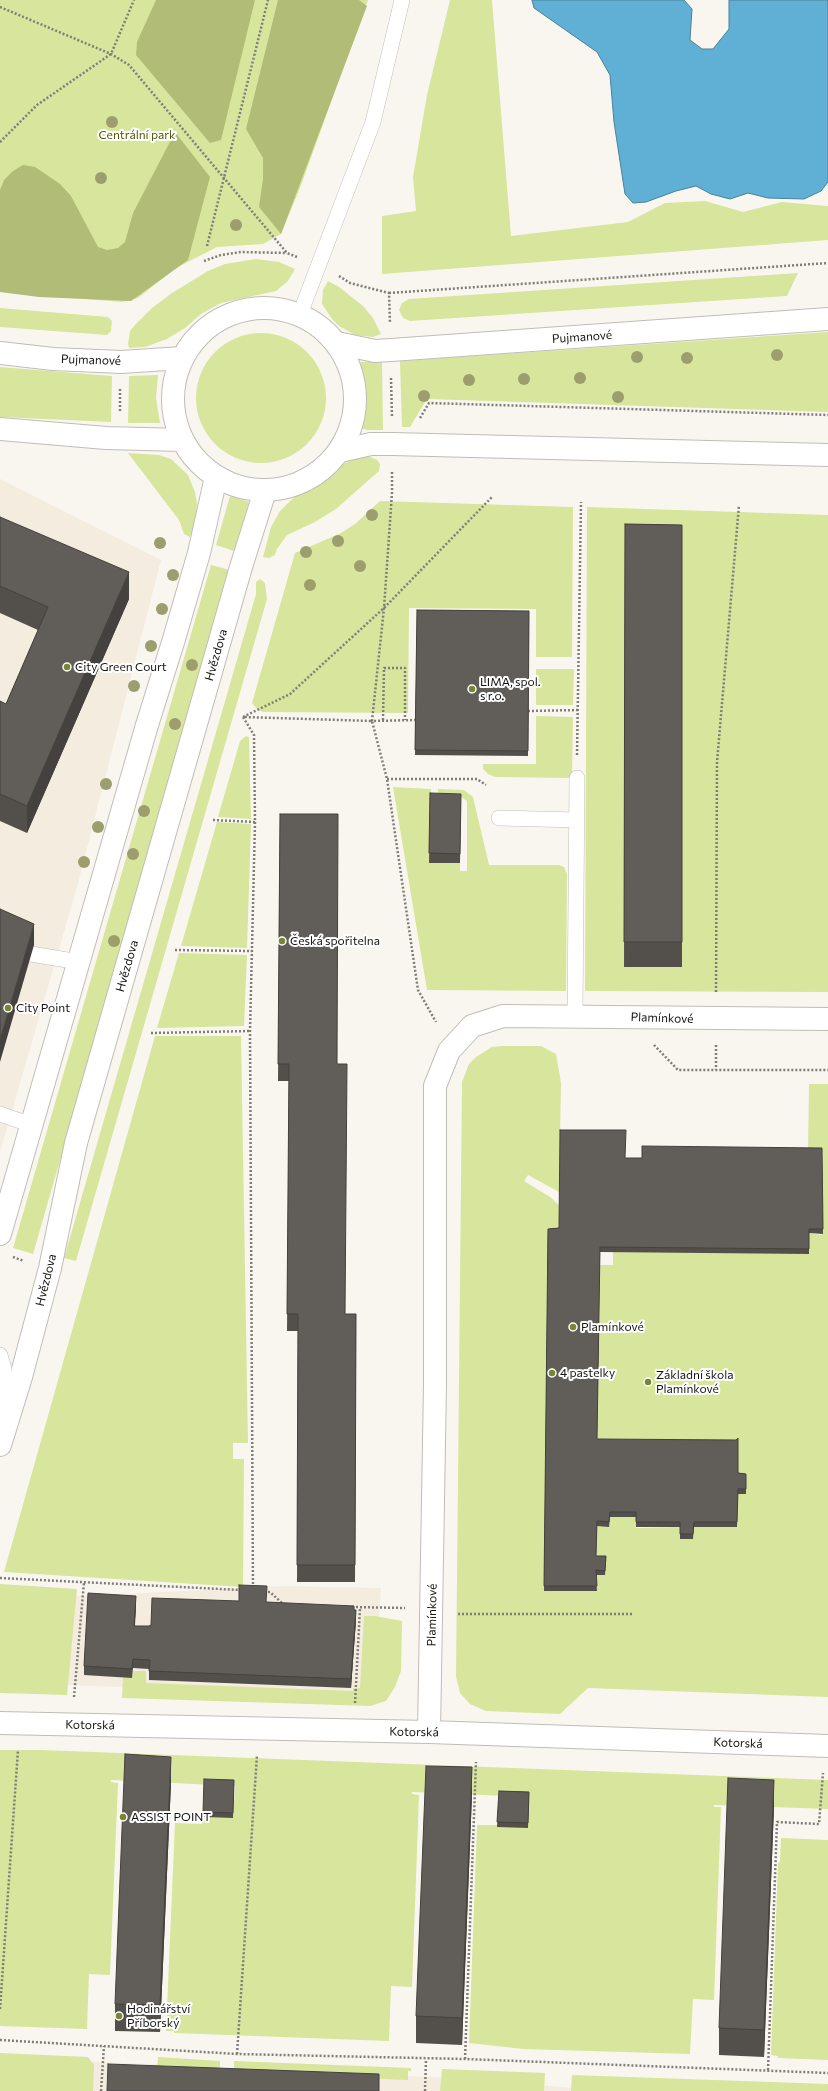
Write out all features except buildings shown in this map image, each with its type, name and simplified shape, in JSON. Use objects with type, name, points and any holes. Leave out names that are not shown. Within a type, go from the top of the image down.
[{"type":"street","points":[[266,307],[300,314],[337,343],[351,368],[356,396],[352,425],[340,451],[319,472],[294,486],[265,491],[216,477],[182,440],[173,413],[173,385],[182,358],[203,330],[232,313],[266,307]]},
{"type":"street","name":"Pujmanové","points":[[337,343],[375,351],[828,319]]},
{"type":"street","name":"Pujmanové","points":[[0,353],[53,359],[121,362],[182,358]]},
{"type":"street","points":[[0,429],[106,438],[182,440]]},
{"type":"street","points":[[340,451],[371,444],[392,444],[828,455]]},
{"type":"street","points":[[0,1234],[146,725],[174,640],[199,552],[216,477]]},
{"type":"street","name":"Hvězdova","points":[[0,1445],[21,1377],[50,1268],[76,1143],[241,567],[265,491]]},
{"type":"street","name":"Plamínkové","points":[[429,1732],[435,1384],[435,1086],[449,1051],[472,1026],[503,1016],[575,1015],[716,1020],[828,1020]]},
{"type":"street","name":"Kotorská","points":[[0,1723],[429,1732],[826,1746]]},
{"type":"lane","points":[[300,314],[373,122],[402,0]]},
{"type":"lane","points":[[575,1015],[577,778]]},
{"type":"lane","points":[[499,818],[577,820]]},
{"type":"lane","points":[[31,954],[79,962]]},
{"type":"lane","points":[[0,1114],[32,1125]]},
{"type":"lane","points":[[0,1355],[4,1369],[6,1424]]},
{"type":"path","points":[[0,142],[37,105],[111,54],[134,0]]},
{"type":"path","points":[[207,246],[226,177],[268,0]]},
{"type":"path","points":[[0,7],[111,54],[129,65],[226,177],[288,253]]},
{"type":"path","points":[[204,261],[221,255],[241,252],[288,253],[301,259]]},
{"type":"path","points":[[334,273],[350,283],[389,293],[828,263]]},
{"type":"path","points":[[389,293],[390,327]]},
{"type":"path","points":[[391,377],[392,419]]},
{"type":"path","points":[[120,384],[120,415]]},
{"type":"path","points":[[416,423],[429,403],[828,415]]},
{"type":"path","points":[[392,464],[392,493],[384,608],[372,721],[387,779],[418,990],[436,1022]]},
{"type":"path","points":[[243,717],[290,694],[384,608],[492,497]]},
{"type":"path","points":[[577,778],[581,502]]},
{"type":"path","points":[[716,1070],[717,762],[739,505]]},
{"type":"path","points":[[382,720],[384,668],[405,668],[405,720]]},
{"type":"path","points":[[528,711],[579,710]]},
{"type":"path","points":[[243,717],[372,721],[416,720]]},
{"type":"path","points":[[243,717],[254,735],[255,822],[250,1031],[253,1591],[270,1592],[281,1604],[289,1604]]},
{"type":"path","points":[[387,779],[477,779],[486,785]]},
{"type":"path","points":[[213,820],[255,822]]},
{"type":"path","points":[[175,950],[252,951]]},
{"type":"path","points":[[151,1033],[250,1031]]},
{"type":"path","points":[[653,1044],[678,1070],[828,1070]]},
{"type":"path","points":[[10,1256],[30,1262]]},
{"type":"path","points":[[0,1578],[245,1591]]},
{"type":"path","points":[[74,1702],[84,1582]]},
{"type":"path","points":[[344,1607],[407,1608]]},
{"type":"path","points":[[355,1707],[360,1608]]},
{"type":"path","points":[[451,1614],[633,1614]]},
{"type":"path","points":[[0,2009],[18,1744]]},
{"type":"path","points":[[768,2070],[777,1822],[819,1824],[826,1746]]},
{"type":"path","points":[[237,2054],[257,1754]]},
{"type":"path","points":[[465,2059],[476,1762]]},
{"type":"path","points":[[0,2040],[237,2054],[465,2059],[828,2073]]},
{"type":"path","points":[[101,2091],[104,2046]]},
{"type":"path","points":[[425,2091],[426,2059]]},
{"type":"shaded area","points":[[0,479],[161,560],[77,887],[0,1152]]},
{"type":"shaded area","points":[[284,1586],[381,1588],[374,1695],[60,1685],[62,1597]]},
{"type":"shaded area","points":[[82,2061],[451,2078],[611,2091],[81,2091]]},
{"type":"green space","name":"Centrální park","points":[[0,0],[368,0],[300,188],[281,234],[263,244],[217,247],[176,268],[138,298],[122,302],[0,292]]},
{"type":"green space","points":[[156,0],[255,0],[221,140],[210,143],[136,55],[137,42]]},
{"type":"green space","points":[[278,0],[359,0],[367,6],[281,234],[259,207],[263,179],[263,158],[246,129]]},
{"type":"green space","points":[[450,0],[492,0],[511,236],[628,222],[665,203],[705,201],[743,212],[782,202],[828,206],[828,240],[382,274],[382,216],[416,211],[413,177],[427,95]]},
{"type":"green space","points":[[175,132],[210,177],[188,260],[131,301],[39,297],[0,292],[0,190],[4,180],[13,171],[23,165],[35,167],[60,184],[71,196],[98,247],[107,250],[118,248],[125,242],[133,213]]},
{"type":"green space","points":[[256,259],[279,262],[295,269],[288,281],[276,291],[221,303],[201,314],[185,328],[167,339],[145,347],[129,348],[128,344],[130,331],[152,308],[172,293],[208,271],[225,264]]},
{"type":"green space","points":[[798,273],[787,296],[410,321],[403,318],[399,310],[402,303],[409,299]]},
{"type":"green space","points":[[328,281],[339,287],[363,306],[373,318],[381,334],[373,337],[355,335],[339,326],[332,319],[322,304],[323,290]]},
{"type":"green space","points":[[0,308],[108,317],[112,321],[111,331],[107,335],[0,327]]},
{"type":"green space","points":[[828,332],[828,412],[427,399],[410,427],[402,427],[400,361]]},
{"type":"green space","points":[[267,333],[292,340],[307,352],[319,367],[325,385],[325,411],[319,429],[307,444],[292,456],[274,462],[255,463],[230,456],[215,444],[203,429],[197,411],[196,392],[203,367],[215,352],[230,340],[248,334]]},
{"type":"green space","points":[[382,361],[383,430],[367,430],[361,428],[360,424],[364,389],[360,362]]},
{"type":"green space","points":[[0,367],[112,376],[111,422],[0,417]]},
{"type":"green space","points":[[158,375],[156,398],[160,423],[128,423],[129,376]]},
{"type":"green space","points":[[128,453],[159,455],[171,459],[188,475],[195,492],[197,504],[196,519],[190,537],[184,534],[179,520]]},
{"type":"green space","points":[[368,456],[377,460],[380,464],[379,471],[336,509],[315,522],[287,535],[277,549],[275,555],[269,558],[263,557],[271,527],[280,511],[288,503],[303,490],[338,467],[351,460]]},
{"type":"green space","points":[[230,496],[249,502],[234,551],[216,545]]},
{"type":"green space","points":[[380,501],[573,507],[572,657],[536,657],[536,609],[409,608],[408,713],[263,712],[257,709],[252,703],[295,553],[341,533],[355,524]]},
{"type":"green space","points":[[587,507],[828,515],[828,992],[585,991]],"holes":[[[625,550],[682,551],[682,884],[625,967]]]},
{"type":"green space","points":[[211,565],[230,570],[33,1254],[13,1248]]},
{"type":"green space","points":[[260,579],[265,583],[267,599],[76,1261],[64,1258],[256,594],[256,582]]},
{"type":"green space","points":[[536,669],[574,669],[573,705],[536,705]]},
{"type":"green space","points":[[536,716],[573,717],[572,778],[495,777],[488,774],[483,769],[483,764],[536,764]]},
{"type":"green space","points":[[246,736],[249,737],[251,819],[218,817],[240,741]]},
{"type":"green space","points":[[393,787],[431,789],[429,863],[460,863],[460,871],[467,871],[467,801],[461,797],[438,796],[438,789],[464,790],[473,797],[489,865],[559,865],[564,867],[567,874],[566,991],[427,990]]},
{"type":"green space","points":[[217,822],[251,824],[247,948],[181,946]]},
{"type":"green space","points":[[179,953],[247,955],[244,1026],[157,1028]]},
{"type":"green space","points":[[155,1036],[241,1036],[248,1443],[233,1443],[233,1459],[244,1459],[243,1587],[4,1572]]},
{"type":"green space","name":"Základní škola Plamínkové","points":[[541,1046],[556,1054],[561,1083],[559,1192],[528,1175],[524,1181],[550,1197],[560,1206],[596,1575],[597,1526],[610,1517],[636,1517],[636,1528],[680,1527],[680,1539],[693,1539],[694,1527],[737,1527],[738,1494],[746,1493],[746,1479],[597,1444],[600,1265],[613,1265],[613,1251],[809,1233],[822,1235],[823,1152],[808,1153],[809,1084],[828,1084],[828,1697],[588,1688],[560,1714],[486,1711],[470,1704],[460,1693],[456,1676],[462,1082],[469,1064],[476,1057],[492,1047]]},
{"type":"green space","points":[[0,1584],[77,1589],[67,1695],[0,1693]]},
{"type":"green space","points":[[364,1616],[375,1616],[402,1621],[401,1671],[395,1687],[386,1701],[370,1706],[122,1698],[123,1678],[132,1678],[133,1671],[146,1671],[146,1683],[353,1691],[353,1688],[360,1688]]},
{"type":"green space","points":[[0,1750],[41,1750],[828,1780],[828,1809],[714,1805],[714,1807],[721,1807],[714,2000],[693,1999],[690,2054],[523,2049],[469,2043],[477,1825],[497,1825],[498,1827],[529,1797],[412,1792],[412,1794],[419,1795],[412,1987],[391,1986],[389,2041],[174,2033],[174,2031],[166,2031],[175,1823],[202,1824],[203,1817],[233,1818],[235,1786],[111,1780],[111,1782],[118,1783],[110,1975],[89,1974],[87,2029],[0,2026]]},
{"type":"green space","points":[[781,1838],[828,1840],[828,2060],[778,2058],[778,2056],[771,2055],[778,1863],[780,1862]]},
{"type":"green space","points":[[0,2053],[88,2057],[94,2065],[93,2091],[0,2091]]},
{"type":"green space","points":[[158,2057],[220,2061],[220,2072],[157,2069]]},
{"type":"green space","points":[[234,2061],[411,2068],[411,2071],[408,2071],[408,2080],[234,2073]]},
{"type":"green space","points":[[442,2069],[545,2073],[544,2091],[440,2091]]},
{"type":"green space","points":[[572,2075],[828,2084],[828,2091],[571,2091]]},
{"type":"water","points":[[532,0],[684,0],[692,9],[690,40],[702,49],[713,49],[729,29],[729,0],[828,0],[828,182],[821,191],[804,199],[768,198],[748,193],[730,199],[711,194],[696,186],[676,191],[646,202],[633,203],[625,194],[614,122],[610,75],[597,52],[534,8]]},
{"type":"place","name":"City Green Court","points":[[67,667]]},
{"type":"place","name":"LIMA, spol. s r.o.","points":[[472,689]]},
{"type":"place","name":"Česká spořitelna","points":[[282,941]]},
{"type":"place","name":"City Point","points":[[8,1008]]},
{"type":"place","name":"Plamínkové","points":[[573,1327]]},
{"type":"place","name":"4 pastelky","points":[[552,1373]]},
{"type":"place","name":"Základní škola Plamínkové","points":[[648,1382]]},
{"type":"place","name":"ASSIST POINT","points":[[123,1817]]},
{"type":"place","name":"Hodinářství Příborský","points":[[119,2016]]}]
